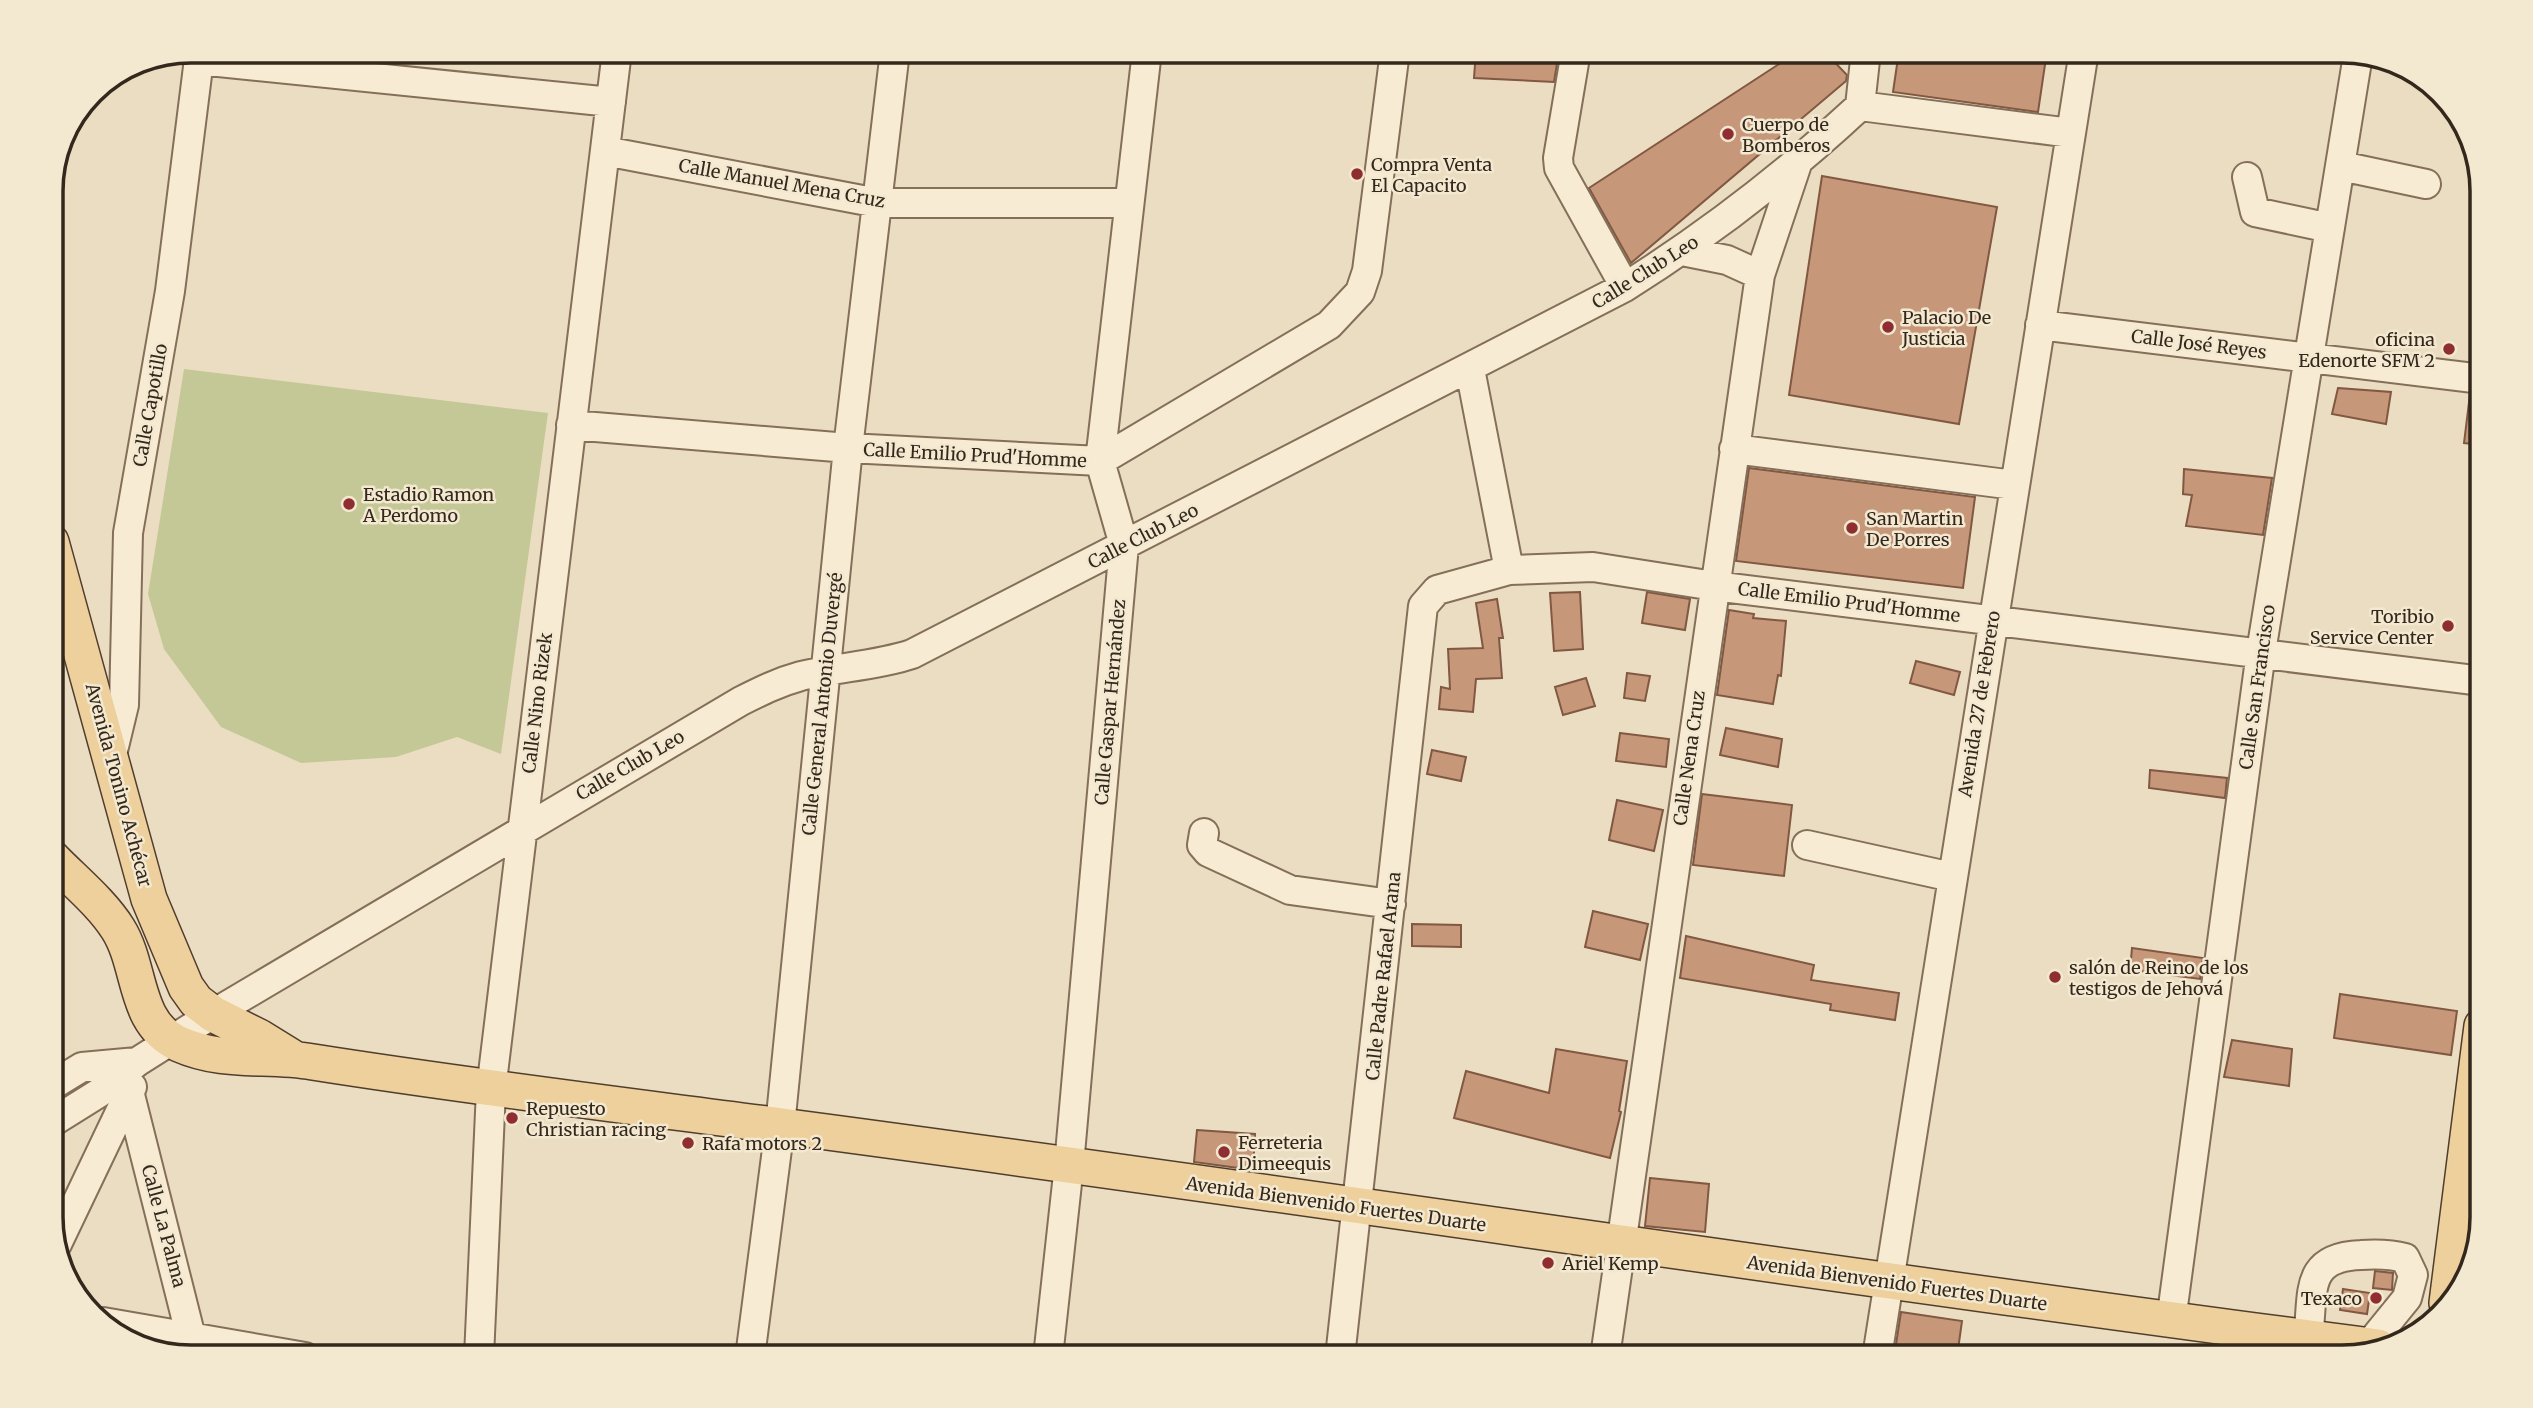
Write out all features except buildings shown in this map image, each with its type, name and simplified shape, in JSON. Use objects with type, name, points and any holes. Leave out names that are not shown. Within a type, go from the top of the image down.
[{"type":"main road","name":"Avenida Tonino Achécar","points":[[63,575],[111,706],[111,759],[149,899],[186,987],[196,1001],[213,1014]]},
{"type":"main road","points":[[63,869],[109,916],[122,935],[149,1016],[157,1030],[150,1054]]},
{"type":"main road","points":[[109,916],[149,899]]},
{"type":"main road","name":"Avenida Bienvenido Fuertes Duarte","points":[[213,1014],[293,1058]]},
{"type":"main road","name":"Avenida Bienvenido Fuertes Duarte","points":[[150,1054],[216,1055],[253,1060],[293,1058],[491,1090],[1069,1165],[1889,1283],[2354,1344]]},
{"type":"main road","points":[[2462,1262],[2470,1202]]},
{"type":"street","name":"Calle Capotillo","points":[[111,706],[128,533],[170,291],[199,63]]},
{"type":"street","points":[[263,63],[611,102]]},
{"type":"street","name":"Calle Nino Rizek","points":[[480,1345],[491,1090],[616,63]]},
{"type":"street","name":"Calle General Antonio Duvergé","points":[[752,1345],[780,1126],[848,448],[894,63]]},
{"type":"street","name":"Calle Gaspar Hernández","points":[[1049,1345],[1069,1165],[1124,545],[1100,461],[1146,63]]},
{"type":"street","name":"Calle Emilio Prud'Homme","points":[[571,425],[848,448],[1100,461],[1329,325],[1347,308],[1364,282],[1393,63]]},
{"type":"street","points":[[1574,63],[1558,158],[1559,168],[1625,288]]},
{"type":"street","points":[[1865,63],[1860,106],[2071,133]]},
{"type":"street","name":"Avenida 27 de Febrero","points":[[1879,1345],[2082,63]]},
{"type":"street","name":"Calle San Francisco","points":[[2171,1321],[2261,652],[2357,64]]},
{"type":"street","name":"Calle Club Leo","points":[[63,1115],[213,1014],[741,701],[775,684],[882,664],[912,654],[1625,288],[1682,251],[1797,164],[1860,106]]},
{"type":"street","name":"Calle Manuel Mena Cruz","points":[[605,151],[878,202],[1128,203]]},
{"type":"street","name":"Calle Nena Cruz","points":[[1607,1345],[1760,275],[1797,164]]},
{"type":"street","points":[[2341,166],[2426,184]]},
{"type":"street","points":[[2247,177],[2255,212],[2330,228]]},
{"type":"street","points":[[1682,251],[1727,260],[1760,275]]},
{"type":"street","name":"Calle José Reyes","points":[[2040,325],[2470,378]]},
{"type":"street","points":[[1470,369],[1509,570]]},
{"type":"street","points":[[1734,449],[2014,485]]},
{"type":"street","name":"Calle Emilio Prud'Homme","points":[[1429,597],[1437,590],[1509,570],[1594,567],[1714,586],[2470,679]]},
{"type":"street","name":"Calle Padre Rafael Arana","points":[[1342,1345],[1359,1208],[1423,607],[1429,597]]},
{"type":"street","points":[[1204,833],[1202,845],[1208,852],[1290,890],[1391,904]]},
{"type":"street","points":[[1807,845],[1952,877]]},
{"type":"street","points":[[63,1079],[82,1067],[150,1054]]},
{"type":"street","points":[[64,1230],[150,1054]]},
{"type":"street","name":"Calle La Palma","points":[[130,1095],[194,1345]]},
{"type":"street","points":[[2308,1338],[2316,1279],[2326,1262],[2334,1257],[2393,1255],[2404,1258],[2413,1275],[2407,1298],[2378,1340]]},
{"type":"street","points":[[131,1330],[183,1345]]},
{"type":"green space","name":"Estadio Ramon A Perdomo","points":[[184,369],[548,413],[501,754],[457,737],[396,757],[301,763],[221,727],[164,649],[148,594]]},
{"type":"place","name":"Cuerpo de Bomberos","points":[[1728,134]]},
{"type":"place","name":"Compra Venta El Capacito","points":[[1357,174]]},
{"type":"place","name":"Palacio De Justicia","points":[[1888,327]]},
{"type":"place","name":"oficina Edenorte SFM 2","points":[[2449,349]]},
{"type":"place","name":"Estadio Ramon A Perdomo","points":[[349,504]]},
{"type":"place","name":"San Martin De Porres","points":[[1852,528]]},
{"type":"place","name":"Toribio Service Center","points":[[2448,626]]},
{"type":"place","name":"salón de Reino de los testigos de Jehová","points":[[2055,977]]},
{"type":"place","name":"Repuesto Christian racing","points":[[512,1118]]},
{"type":"place","name":"Rafa motors 2","points":[[688,1143]]},
{"type":"place","name":"Ferreteria Dimeequis","points":[[1224,1152]]},
{"type":"place","name":"Ariel Kemp","points":[[1548,1263]]},
{"type":"place","name":"Texaco","points":[[2376,1298]]}]
